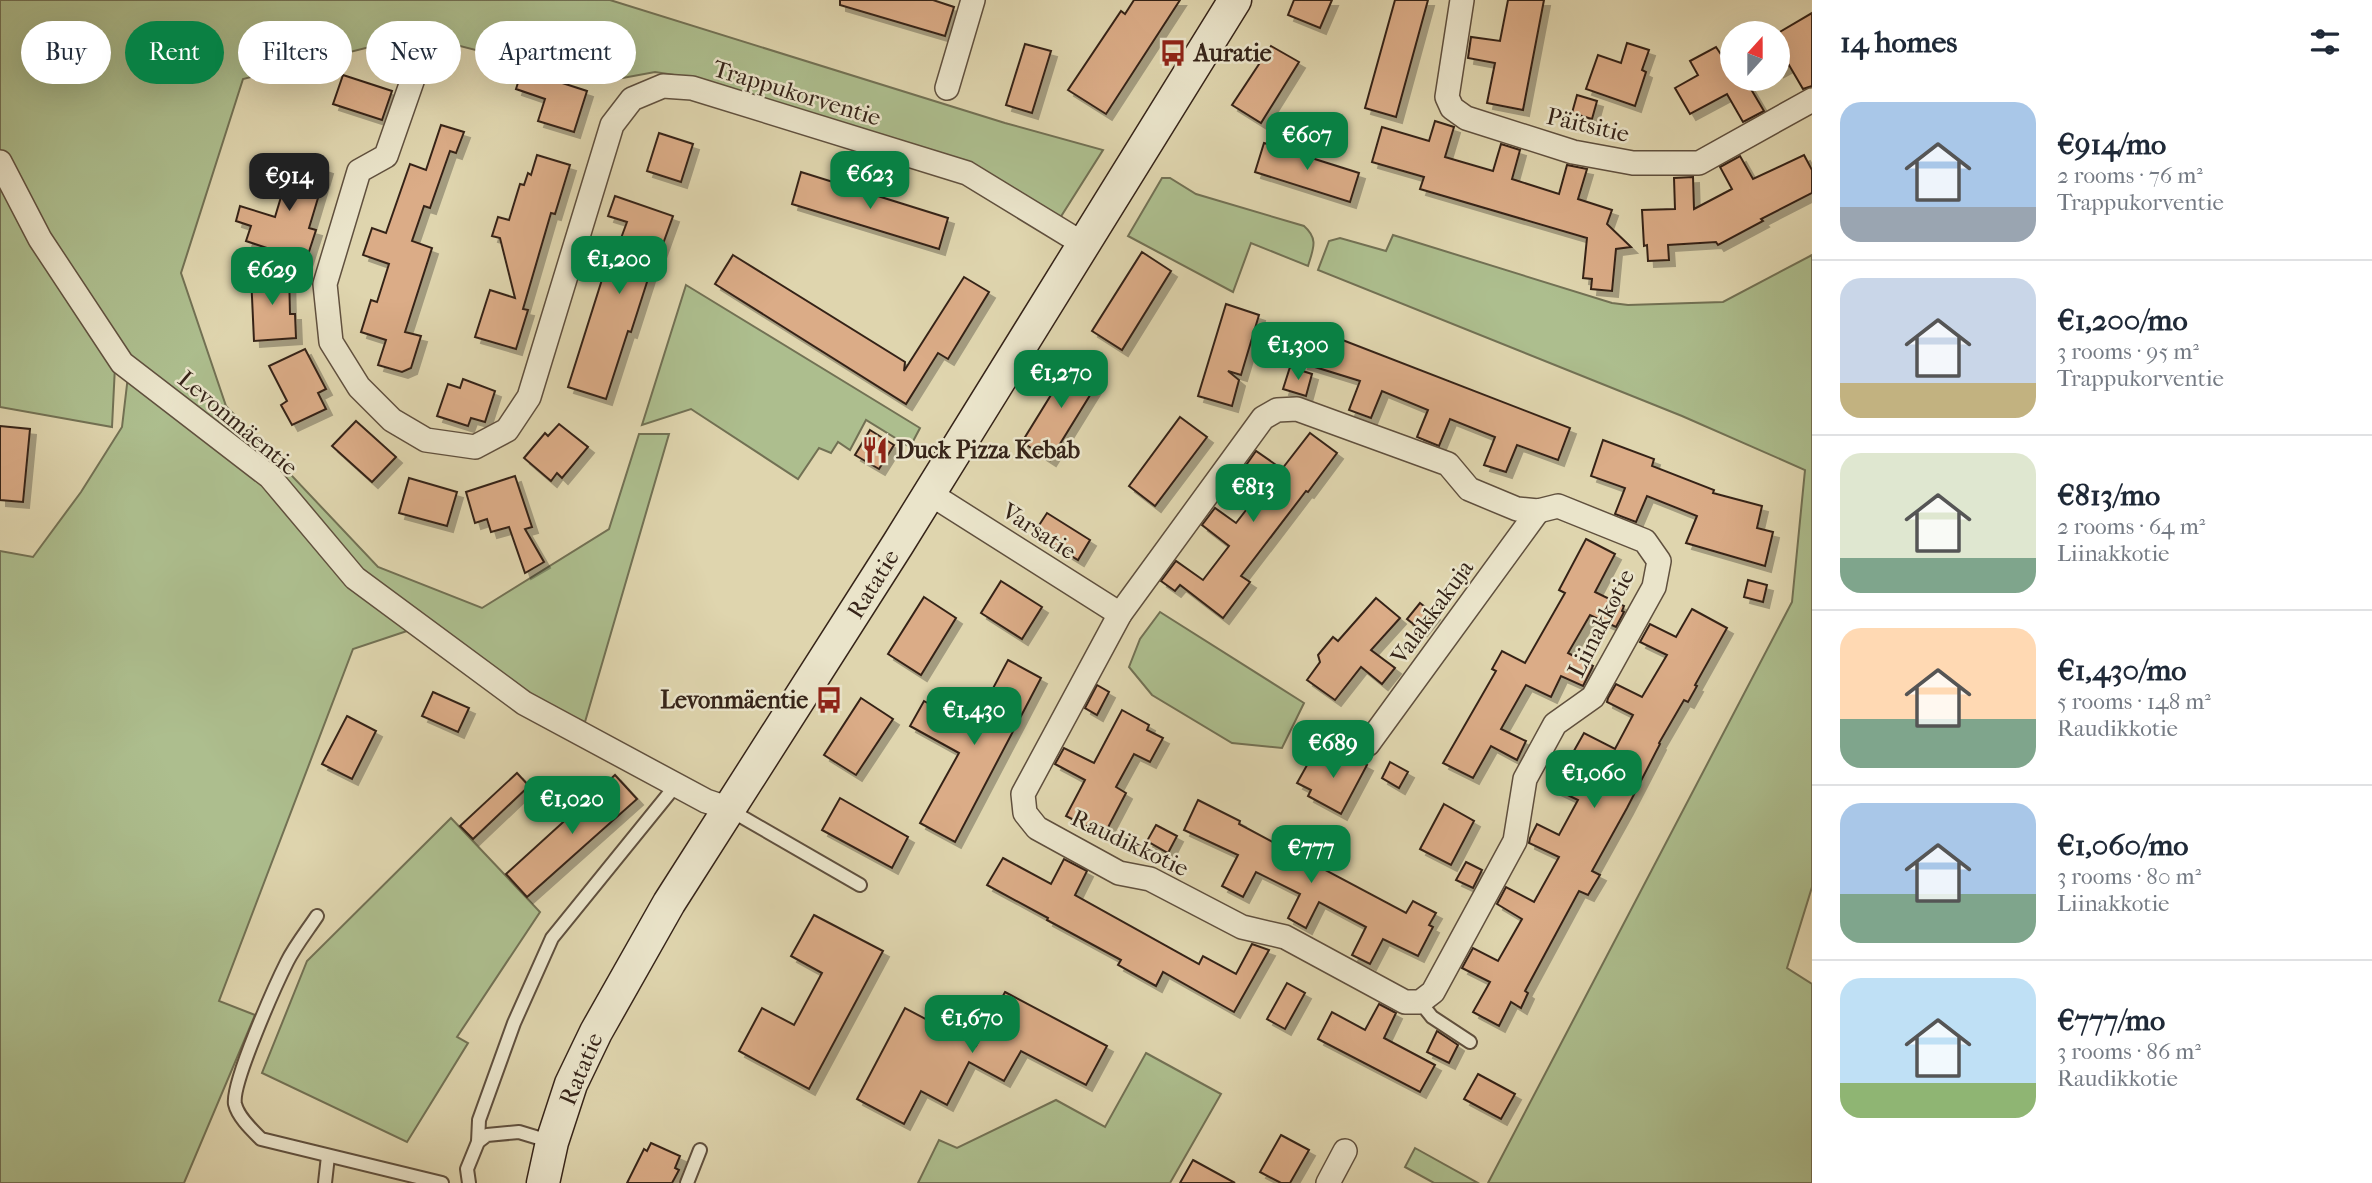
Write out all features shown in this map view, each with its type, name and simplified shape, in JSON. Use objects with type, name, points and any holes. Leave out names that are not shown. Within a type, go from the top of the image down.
[{"type":"street","points":[[947,88],[973,0]]},
{"type":"street","name":"Ratatie","points":[[543,1183],[552,1142],[571,1084],[596,1032],[669,904],[1236,0]]},
{"type":"street","name":"Päitsitie","points":[[1462,0],[1447,97],[1452,108],[1466,118],[1573,152],[1633,163],[1699,163],[1812,100]]},
{"type":"street","name":"Trappukorventie","points":[[411,84],[386,156],[359,171],[325,284],[331,342],[359,387],[392,420],[426,440],[475,447],[507,430],[529,397],[612,125],[632,99],[663,86],[692,88],[967,173],[1084,245]]},
{"type":"street","name":"Levonmäentie","points":[[0,162],[40,239],[122,363],[270,477],[355,579],[524,703],[706,801],[730,809]]},
{"type":"street","name":"Liinakkotie","points":[[1120,614],[1263,418],[1277,410],[1297,409],[1448,464],[1469,489],[1517,509],[1538,511],[1558,506],[1645,541],[1659,561],[1654,587],[1593,697],[1555,724],[1525,779],[1515,841],[1433,992],[1420,1002]]},
{"type":"street","name":"Varsatie","points":[[929,493],[1120,614]]},
{"type":"street","name":"Valakkakuja","points":[[1368,744],[1538,511]]},
{"type":"street","name":"Raudikkotie","points":[[1120,614],[1023,794],[1025,813],[1037,828],[1119,873],[1150,879],[1242,927],[1285,937],[1405,1002],[1420,1002]]},
{"type":"street","points":[[1328,1183],[1345,1151]]},
{"type":"lane","points":[[470,1183],[467,1169],[478,1142],[479,1120],[483,1108],[514,1023],[552,938],[677,785]]},
{"type":"lane","name":"Levonmäentie","points":[[730,809],[860,885]]},
{"type":"lane","points":[[317,916],[288,960],[265,1010],[236,1087],[235,1105],[261,1139],[442,1183]]},
{"type":"lane","points":[[1420,1002],[1432,1017],[1470,1042]]},
{"type":"lane","points":[[478,1142],[488,1135],[519,1132],[552,1142]]},
{"type":"lane","points":[[687,1183],[700,1150]]},
{"type":"lane","points":[[325,1183],[328,1156]]},
{"type":"green space","points":[[0,0],[610,0],[1005,123],[1103,150],[1060,218],[694,78],[655,72],[636,76],[636,21],[475,21],[475,50],[461,46],[461,21],[366,21],[366,48],[352,51],[352,21],[238,21],[238,84],[241,84],[181,273],[226,406],[378,567],[482,608],[609,529],[639,434],[669,434],[585,722],[526,697],[359,575],[271,473],[115,366],[112,427],[0,407]]},
{"type":"green space","points":[[1162,178],[1170,178],[1196,194],[1304,226],[1313,240],[1308,266],[1251,243],[1233,292],[1128,236]]},
{"type":"green space","points":[[1393,235],[1612,303],[1628,305],[1723,302],[1812,255],[1812,887],[1787,968],[1812,984],[1812,1183],[1488,1183],[1792,602],[1805,470],[1682,416],[1318,270],[1329,241],[1340,238],[1386,251]]},
{"type":"green space","points":[[686,285],[920,428],[910,447],[866,420],[850,450],[838,442],[831,453],[819,448],[798,479],[691,409],[642,425]]},
{"type":"green space","points":[[128,376],[266,482],[410,630],[353,649],[219,1001],[255,1015],[184,1183],[0,1183],[0,551],[33,557],[81,492],[122,427]]},
{"type":"green space","points":[[1160,612],[1304,703],[1282,748],[1232,743],[1152,695],[1129,667],[1140,639]]},
{"type":"green space","points":[[451,818],[540,912],[457,1037],[468,1043],[407,1142],[262,1073],[307,961]]},
{"type":"green space","points":[[1146,1053],[1221,1094],[1170,1183],[918,1183],[939,1140],[957,1148],[1056,1100],[1105,1127]]},
{"type":"green space","points":[[1415,1148],[1478,1183],[1434,1183],[1405,1167]]},
{"type":"building","points":[[840,0],[933,0],[954,7],[945,36],[840,5]]},
{"type":"building","points":[[1134,0],[1180,0],[1106,114],[1068,90],[1121,11],[1125,14]]},
{"type":"building","points":[[1294,0],[1332,0],[1320,28],[1288,15]]},
{"type":"building","points":[[1395,0],[1428,0],[1396,117],[1365,108]]},
{"type":"building","points":[[1508,0],[1544,0],[1523,110],[1487,103],[1495,63],[1468,58],[1471,37],[1500,41]]},
{"type":"building","points":[[1812,13],[1812,86],[1803,89],[1790,67],[1790,26]]},
{"type":"building","points":[[1627,43],[1649,50],[1642,70],[1646,72],[1635,106],[1586,89],[1598,55],[1621,63]]},
{"type":"building","points":[[1025,44],[1051,51],[1032,113],[1006,105]]},
{"type":"building","points":[[1271,46],[1299,62],[1261,123],[1232,105]]},
{"type":"building","points":[[1716,47],[1720,53],[1720,91],[1752,91],[1764,111],[1743,122],[1727,94],[1690,114],[1675,88],[1698,75],[1690,61]]},
{"type":"building","points":[[352,78],[392,91],[382,120],[333,104],[340,84],[352,84]]},
{"type":"building","points":[[518,84],[565,84],[587,91],[574,132],[538,121],[545,99],[516,89]]},
{"type":"building","points":[[1577,95],[1597,101],[1592,119],[1572,113]]},
{"type":"building","points":[[1435,121],[1454,127],[1445,157],[1493,171],[1501,144],[1520,150],[1512,179],[1559,194],[1567,165],[1587,169],[1578,199],[1612,210],[1607,224],[1631,247],[1616,249],[1612,291],[1591,289],[1592,279],[1583,278],[1587,238],[1420,189],[1424,177],[1372,162],[1382,127],[1429,141]]},
{"type":"building","points":[[441,125],[464,132],[456,153],[450,151],[430,208],[424,206],[412,241],[432,248],[405,332],[421,336],[411,368],[402,372],[378,365],[386,340],[361,332],[371,300],[377,302],[389,264],[363,255],[372,228],[386,233],[410,164],[426,170]]},
{"type":"building","points":[[659,133],[693,144],[681,182],[647,171]]},
{"type":"building","points":[[1264,143],[1359,173],[1350,202],[1255,172]]},
{"type":"building","points":[[537,155],[570,165],[555,214],[551,213],[523,309],[528,310],[516,349],[475,337],[490,290],[515,298],[500,238],[492,236],[498,217],[509,220],[520,184],[524,185],[528,173],[531,175]]},
{"type":"building","points":[[1804,155],[1812,170],[1812,193],[1718,245],[1716,242],[1668,245],[1669,260],[1648,261],[1647,245],[1644,246],[1642,210],[1675,209],[1674,178],[1693,177],[1694,209],[1732,189],[1720,167],[1740,156],[1753,179]]},
{"type":"building","points":[[293,157],[327,168],[309,228],[316,230],[306,261],[246,241],[251,226],[236,221],[240,206],[275,217]]},
{"type":"building","points":[[801,172],[948,218],[939,249],[792,204]]},
{"type":"building","points":[[615,196],[673,216],[659,255],[656,254],[606,399],[568,387],[606,267],[610,268],[627,222],[608,216]]},
{"type":"building","points":[[1142,252],[1171,271],[1122,350],[1092,331]]},
{"type":"building","points":[[733,255],[905,362],[904,371],[964,277],[989,292],[948,359],[938,353],[906,404],[715,284]]},
{"type":"building","points":[[289,272],[290,314],[295,314],[296,338],[254,341],[251,275]]},
{"type":"building","points":[[1226,304],[1259,315],[1241,375],[1228,371],[1239,380],[1232,406],[1198,396]]},
{"type":"building","points":[[1314,329],[1570,428],[1558,460],[1517,445],[1506,472],[1484,465],[1495,437],[1450,419],[1439,446],[1417,437],[1428,410],[1382,391],[1371,418],[1349,410],[1360,381],[1302,363]]},
{"type":"building","points":[[305,349],[326,389],[318,393],[326,409],[292,425],[281,405],[287,401],[269,366]]},
{"type":"building","points":[[1072,361],[1100,379],[1050,460],[1022,442]]},
{"type":"building","points":[[1290,367],[1312,374],[1306,396],[1283,389]]},
{"type":"building","points":[[463,379],[495,391],[485,422],[471,418],[468,426],[437,416],[448,384],[460,388]]},
{"type":"building","points":[[1180,417],[1207,437],[1155,506],[1129,486]]},
{"type":"building","points":[[356,421],[396,457],[372,482],[332,446]]},
{"type":"building","points":[[559,424],[588,447],[562,478],[557,473],[551,481],[524,458],[545,433],[548,436]]},
{"type":"building","points":[[0,426],[30,429],[23,502],[0,500]]},
{"type":"building","name":"Duck Pizza Kebab","points":[[870,430],[894,445],[879,469],[855,455]]},
{"type":"building","points":[[1310,433],[1337,453],[1241,576],[1250,582],[1223,618],[1180,585],[1175,591],[1161,581],[1176,561],[1203,580],[1229,546],[1202,525],[1215,508],[1236,523],[1264,487],[1242,471],[1256,451],[1282,469]]},
{"type":"building","points":[[1603,440],[1654,459],[1652,466],[1714,490],[1713,493],[1762,506],[1757,528],[1773,532],[1765,566],[1686,543],[1697,516],[1647,496],[1636,522],[1615,514],[1625,488],[1591,476]]},
{"type":"building","points":[[515,476],[532,527],[525,529],[544,562],[525,573],[509,527],[491,532],[487,519],[475,523],[466,492]]},
{"type":"building","points":[[409,478],[457,492],[447,526],[399,513]]},
{"type":"building","points":[[1047,513],[1090,540],[1078,560],[1034,533]]},
{"type":"building","points":[[1586,539],[1615,554],[1595,592],[1624,606],[1624,612],[1616,627],[1590,615],[1568,653],[1593,666],[1583,686],[1561,676],[1551,697],[1526,685],[1501,729],[1526,741],[1517,760],[1491,746],[1473,778],[1443,763],[1496,671],[1492,669],[1502,651],[1525,663],[1565,593],[1559,590]]},
{"type":"building","points":[[1748,580],[1767,585],[1763,602],[1744,597]]},
{"type":"building","points":[[1001,581],[1042,607],[1022,639],[981,613]]},
{"type":"building","points":[[924,597],[956,618],[921,675],[888,654]]},
{"type":"building","points":[[1376,598],[1400,618],[1371,650],[1395,668],[1382,684],[1361,667],[1335,700],[1307,680],[1320,662],[1318,655],[1333,637],[1338,641]]},
{"type":"building","points":[[1420,603],[1434,614],[1421,630],[1407,619]]},
{"type":"building","points":[[1692,609],[1727,628],[1688,702],[1684,700],[1659,743],[1592,871],[1600,875],[1588,895],[1579,891],[1525,991],[1528,993],[1521,1008],[1511,1002],[1499,1026],[1473,1012],[1490,982],[1462,968],[1473,948],[1498,961],[1522,919],[1497,904],[1506,887],[1534,902],[1559,857],[1529,843],[1530,838],[1537,824],[1559,835],[1578,800],[1553,788],[1584,733],[1615,749],[1633,715],[1607,702],[1608,698],[1616,684],[1642,697],[1667,655],[1640,642],[1650,624],[1676,637]]},
{"type":"building","points":[[1008,660],[1041,678],[955,842],[920,823],[959,753],[910,726],[924,701],[972,728]]},
{"type":"building","points":[[1097,685],[1109,692],[1097,715],[1085,708]]},
{"type":"building","points":[[433,692],[469,708],[458,732],[422,716]]},
{"type":"building","points":[[861,698],[893,719],[856,775],[824,755]]},
{"type":"building","points":[[1122,710],[1149,725],[1147,730],[1163,738],[1150,762],[1134,754],[1116,787],[1126,793],[1104,835],[1066,816],[1085,780],[1055,764],[1064,748],[1094,763]]},
{"type":"building","points":[[347,716],[376,731],[352,779],[322,764]]},
{"type":"building","points":[[1334,748],[1367,765],[1341,814],[1308,796],[1311,790],[1297,783],[1311,758],[1325,765]]},
{"type":"building","points":[[1390,762],[1408,772],[1399,788],[1382,778]]},
{"type":"building","points":[[517,773],[529,786],[473,839],[460,826]]},
{"type":"building","points":[[615,775],[637,799],[527,897],[506,874]]},
{"type":"building","points":[[840,798],[908,837],[892,868],[822,830]]},
{"type":"building","points":[[1198,800],[1406,913],[1413,901],[1436,913],[1429,925],[1433,927],[1418,956],[1383,939],[1370,964],[1352,955],[1366,927],[1319,902],[1306,928],[1288,918],[1300,894],[1256,872],[1243,897],[1222,886],[1238,855],[1184,830]]},
{"type":"building","points":[[1444,804],[1474,821],[1451,865],[1420,849]]},
{"type":"building","points":[[1156,825],[1177,836],[1168,853],[1147,841]]},
{"type":"building","points":[[1003,858],[1051,884],[1064,859],[1087,871],[1075,895],[1199,964],[1203,956],[1236,974],[1252,944],[1269,950],[1234,1012],[1163,972],[1156,986],[1118,965],[1121,960],[987,885]]},
{"type":"building","points":[[1466,862],[1482,870],[1473,888],[1456,880]]},
{"type":"building","points":[[814,915],[883,951],[809,1089],[739,1051],[762,1008],[794,1025],[822,973],[791,956]]},
{"type":"building","points":[[1287,983],[1305,993],[1285,1029],[1267,1019]]},
{"type":"building","points":[[1005,992],[1107,1046],[1086,1085],[1021,1051],[1004,1081],[969,1062],[947,1105],[921,1091],[904,1124],[857,1099],[905,1008],[976,1046]]},
{"type":"building","points":[[1379,1004],[1396,1013],[1384,1038],[1435,1065],[1420,1092],[1318,1039],[1332,1012],[1365,1030]]},
{"type":"building","points":[[1437,1031],[1458,1045],[1449,1063],[1427,1052]]},
{"type":"building","points":[[1478,1074],[1515,1094],[1501,1119],[1464,1099]]},
{"type":"building","points":[[1281,1135],[1309,1150],[1290,1183],[1281,1183],[1260,1172]]},
{"type":"building","points":[[651,1143],[680,1156],[675,1168],[679,1170],[672,1183],[627,1183],[644,1149],[647,1151]]},
{"type":"building","points":[[1193,1160],[1235,1183],[1180,1183]]},
{"type":"place","name":"Auratie","points":[[1173,53]]},
{"type":"place","name":"Duck Pizza Kebab","points":[[875,450]]},
{"type":"place","name":"Levonmäentie","points":[[829,700]]}]
